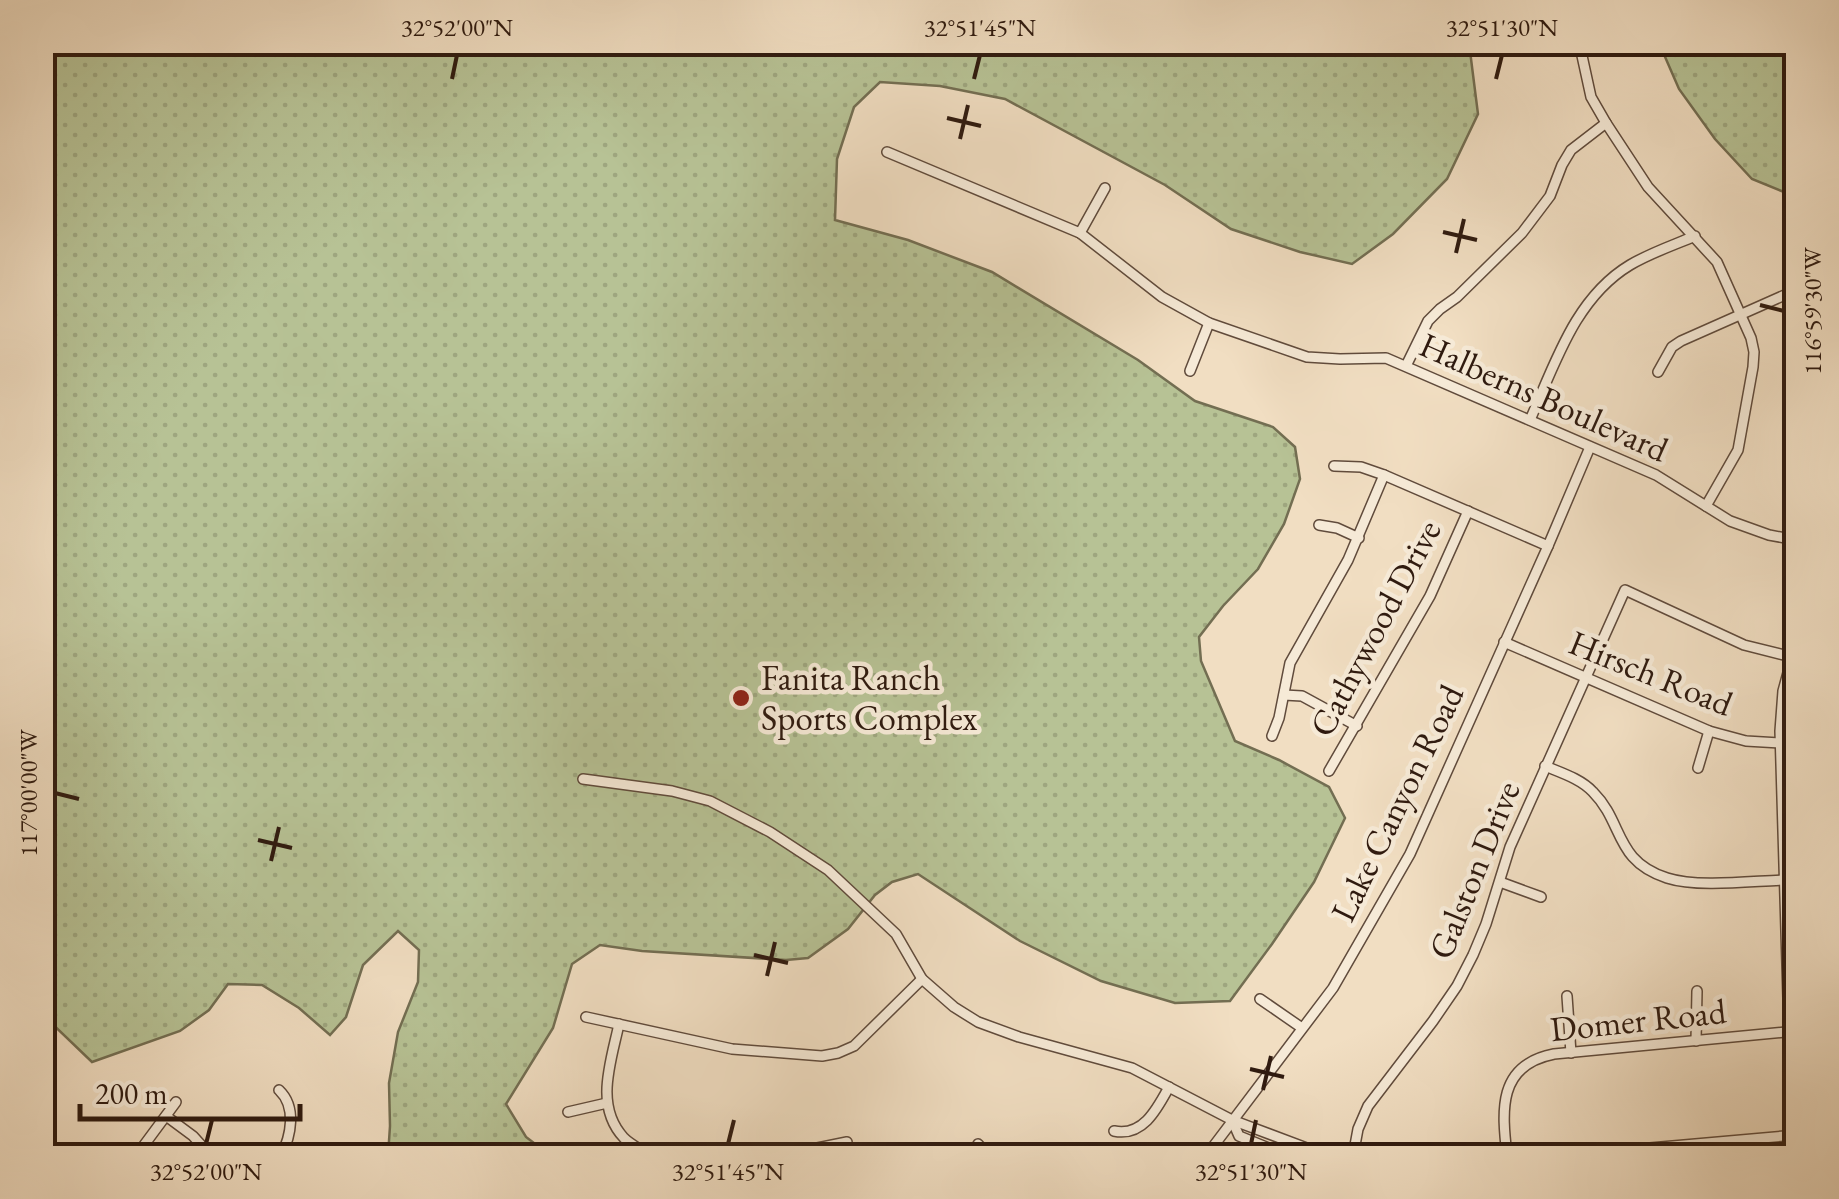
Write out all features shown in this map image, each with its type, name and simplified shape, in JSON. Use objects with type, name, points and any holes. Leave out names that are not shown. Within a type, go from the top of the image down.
[{"type":"street","points":[[1578,42],[1587,86],[1606,123],[1648,187],[1718,262],[1751,338],[1754,352],[1741,440],[1736,456],[1706,506]]},
{"type":"street","points":[[1406,366],[1428,321],[1522,233],[1550,196],[1562,165],[1576,144],[1606,123]]},
{"type":"street","name":"Halberns Boulevard","points":[[887,152],[1080,234],[1162,297],[1209,323],[1307,357],[1386,358],[1656,475],[1742,526],[1796,540]]},
{"type":"street","points":[[1080,234],[1106,188]]},
{"type":"street","points":[[1530,420],[1577,318],[1592,298],[1630,265],[1695,236]]},
{"type":"street","points":[[1658,372],[1672,347],[1796,290]]},
{"type":"street","points":[[1190,371],[1209,323]]},
{"type":"street","name":"Lake Canyon Road","points":[[1206,1156],[1333,988],[1410,854],[1590,447]]},
{"type":"street","points":[[1334,466],[1384,475],[1548,546]]},
{"type":"street","points":[[1272,736],[1280,718],[1292,657],[1359,538],[1384,475]]},
{"type":"street","name":"Cathywood Drive","points":[[1330,771],[1430,596],[1468,511]]},
{"type":"street","points":[[1319,525],[1359,538]]},
{"type":"street","name":"Galston Drive","points":[[1353,1156],[1368,1106],[1457,986],[1482,935],[1510,847],[1625,590],[1744,645],[1794,658]]},
{"type":"street","name":"Hirsch Road","points":[[1504,642],[1708,731],[1781,743]]},
{"type":"street","points":[[1794,658],[1784,691],[1781,743],[1796,1115]]},
{"type":"street","points":[[1284,694],[1302,696],[1357,726]]},
{"type":"street","points":[[1698,768],[1708,731]]},
{"type":"street","points":[[1546,766],[1594,792],[1625,848],[1639,863],[1661,876],[1688,882],[1784,880]]},
{"type":"street","points":[[583,779],[672,791],[710,801],[770,832],[828,870],[896,934],[922,979],[978,1022],[1132,1068],[1232,1120],[1328,1156]]},
{"type":"street","points":[[1500,882],[1541,896]]},
{"type":"street","points":[[586,1017],[732,1049],[828,1055],[854,1046],[922,979]]},
{"type":"street","points":[[1696,1042],[1697,991]]},
{"type":"street","points":[[1567,996],[1571,1053]]},
{"type":"street","points":[[1260,999],[1302,1028]]},
{"type":"street","points":[[620,1024],[606,1084],[607,1103],[625,1139],[650,1156]]},
{"type":"street","name":"Domer Road","points":[[1507,1156],[1503,1108],[1507,1089],[1522,1068],[1540,1057],[1792,1032]]},
{"type":"street","points":[[1114,1131],[1133,1131],[1154,1114],[1169,1087]]},
{"type":"street","points":[[279,1090],[287,1098],[290,1121],[281,1156]]},
{"type":"street","points":[[136,1156],[176,1102]]},
{"type":"street","points":[[568,1112],[607,1103]]},
{"type":"street","points":[[166,1116],[193,1136],[210,1156]]},
{"type":"street","points":[[1232,1120],[1239,1136],[1288,1156]]},
{"type":"street","points":[[1559,1156],[1796,1135]]},
{"type":"street","points":[[42,1142],[60,1156]]},
{"type":"street","points":[[778,1156],[847,1142]]},
{"type":"street","points":[[978,1144],[989,1156]]},
{"type":"street","points":[[1713,1156],[1796,1148]]},
{"type":"green space","points":[[42,43],[1469,43],[1478,114],[1447,179],[1393,234],[1352,264],[1231,229],[1165,185],[1005,99],[940,86],[880,82],[854,107],[837,159],[835,220],[908,240],[992,272],[1138,360],[1195,401],[1273,427],[1295,447],[1300,479],[1284,524],[1258,569],[1199,637],[1201,661],[1235,741],[1329,787],[1345,818],[1314,882],[1230,1001],[1175,1003],[1101,981],[1020,941],[918,874],[892,882],[875,895],[848,929],[808,958],[642,951],[600,945],[572,964],[553,1028],[506,1104],[526,1137],[551,1156],[388,1156],[389,1083],[398,1032],[418,982],[419,950],[398,931],[363,965],[346,1017],[330,1035],[299,1008],[262,985],[228,984],[209,1010],[180,1031],[92,1062],[42,1014]]},
{"type":"green space","points":[[1659,43],[1796,43],[1796,189],[1789,194],[1752,179],[1715,139],[1679,89]]},
{"type":"place","name":"Fanita Ranch Sports Complex","points":[[741,698]]}]
